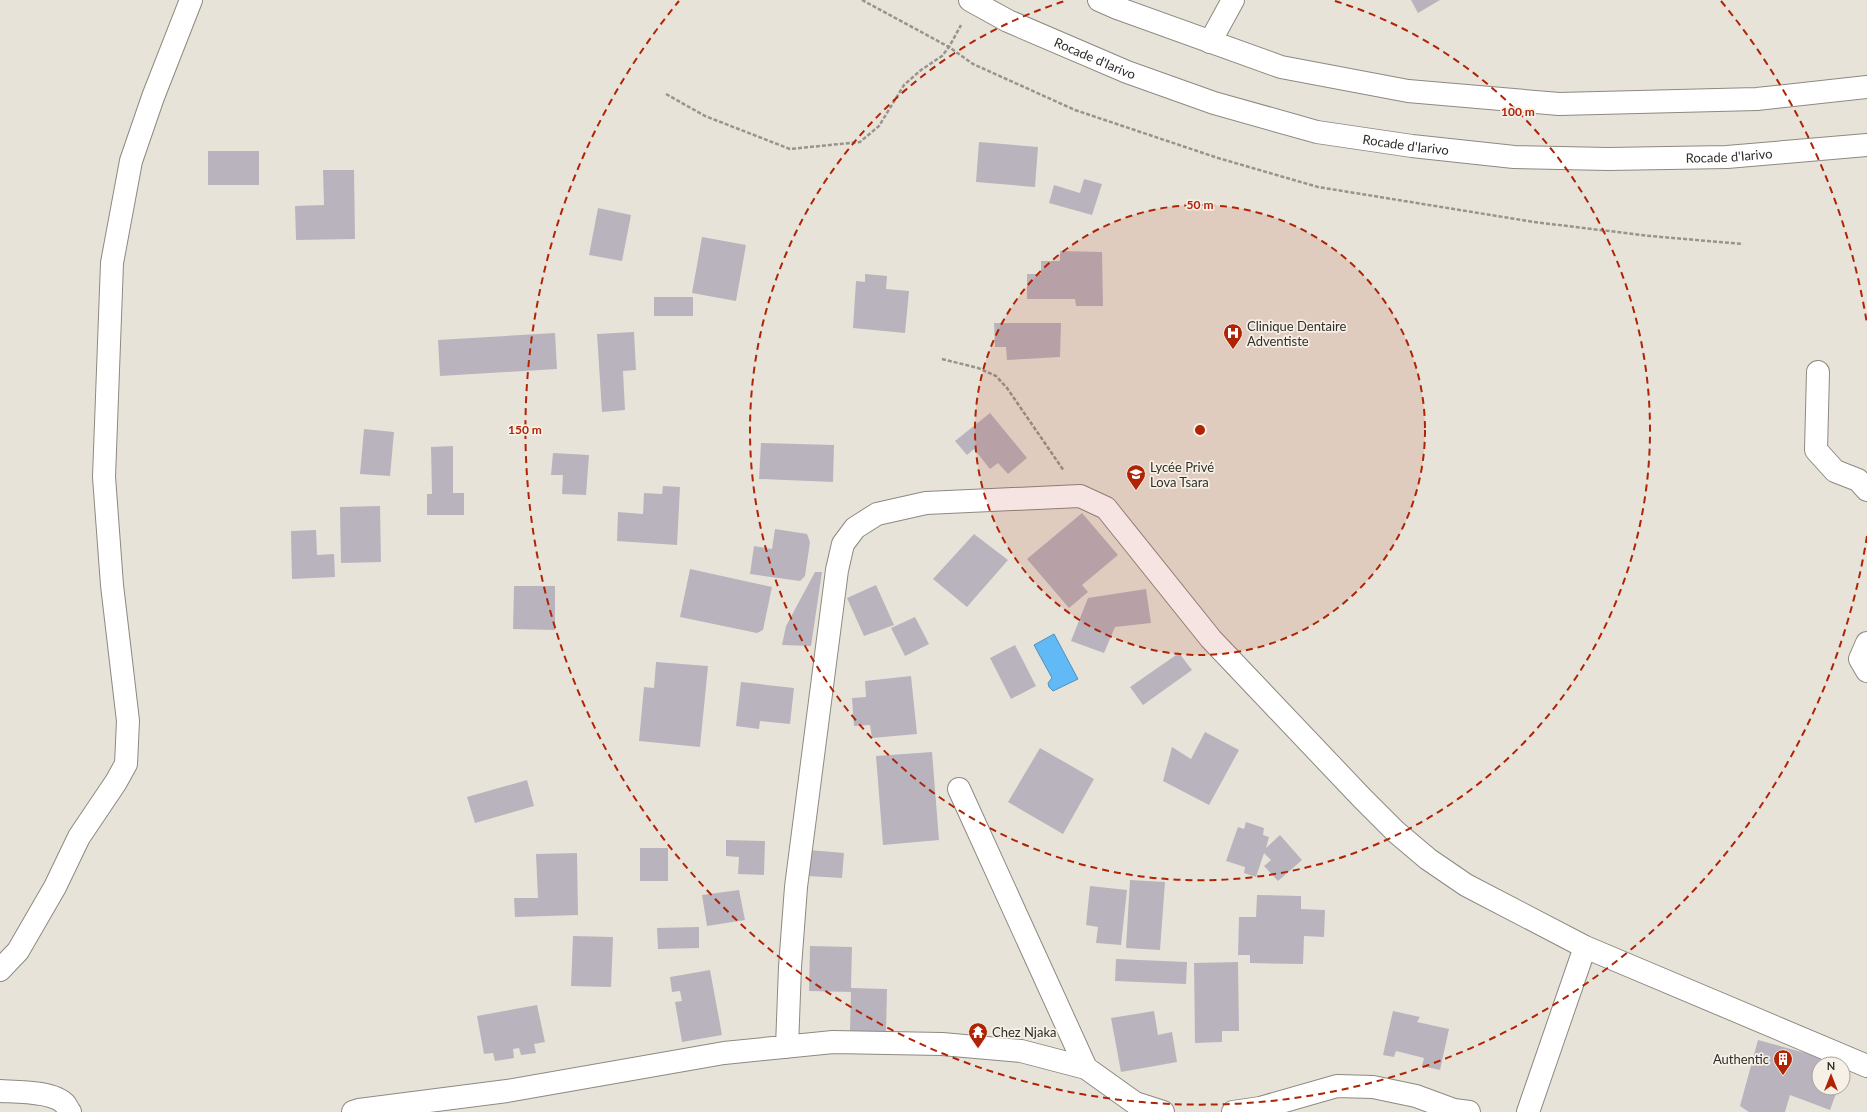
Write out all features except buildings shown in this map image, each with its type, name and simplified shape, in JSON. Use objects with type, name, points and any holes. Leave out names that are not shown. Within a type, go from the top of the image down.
[{"type":"street","points":[[0,970],[18,951],[54,887],[79,837],[116,782],[126,764],[128,721],[112,585],[104,477],[112,263],[131,161],[153,97],[191,0]]},
{"type":"street","points":[[1099,0],[1116,8],[1280,67],[1408,91],[1559,104],[1757,99],[1867,87]]},
{"type":"street","points":[[1210,42],[1233,0]]},
{"type":"street","name":"Rocade d'Iarivo","points":[[967,10],[1008,21],[1127,72],[1214,103],[1318,132],[1412,146],[1514,157],[1608,159],[1727,157],[1867,144]]},
{"type":"street","points":[[1818,372],[1816,450],[1835,471],[1858,480],[1867,490]]},
{"type":"street","points":[[787,1047],[790,967],[796,886],[837,570],[843,544],[855,528],[877,514],[926,503],[1080,496],[1106,508],[1211,639],[1396,832],[1428,859],[1466,885],[1585,947],[1867,1066]]},
{"type":"street","points":[[1867,643],[1860,659],[1867,671]]},
{"type":"street","points":[[959,789],[1086,1068]]},
{"type":"street","points":[[1528,1112],[1585,947]]},
{"type":"street","points":[[353,1112],[507,1091],[724,1053],[833,1042],[942,1044],[1021,1051],[1086,1068],[1136,1103],[1163,1112]]},
{"type":"street","points":[[1233,1112],[1260,1108],[1337,1086],[1373,1087],[1416,1096],[1454,1110],[1469,1112]]},
{"type":"street","points":[[0,1091],[25,1092],[51,1097],[64,1103],[70,1112]]},
{"type":"path","points":[[862,0],[949,47],[973,64],[1075,110],[1218,158],[1318,187],[1534,222],[1650,236],[1743,244]]},
{"type":"path","points":[[666,94],[705,116],[790,149],[860,142],[879,126],[904,85],[921,70],[942,56],[949,47],[967,10]]},
{"type":"path","points":[[942,359],[978,368],[996,376],[1007,388],[1080,496]]},
{"type":"water","points":[[1054,634],[1078,679],[1053,691],[1049,687],[1048,683],[1052,678],[1034,645]]},
{"type":"place","name":"Clinique Dentaire Adventiste","points":[[1233,350]]},
{"type":"place","name":"Lycée Privé Lova Tsara","points":[[1136,491]]},
{"type":"place","name":"Chez Njaka","points":[[978,1049]]},
{"type":"place","name":"Authentic","points":[[1783,1076]]}]
